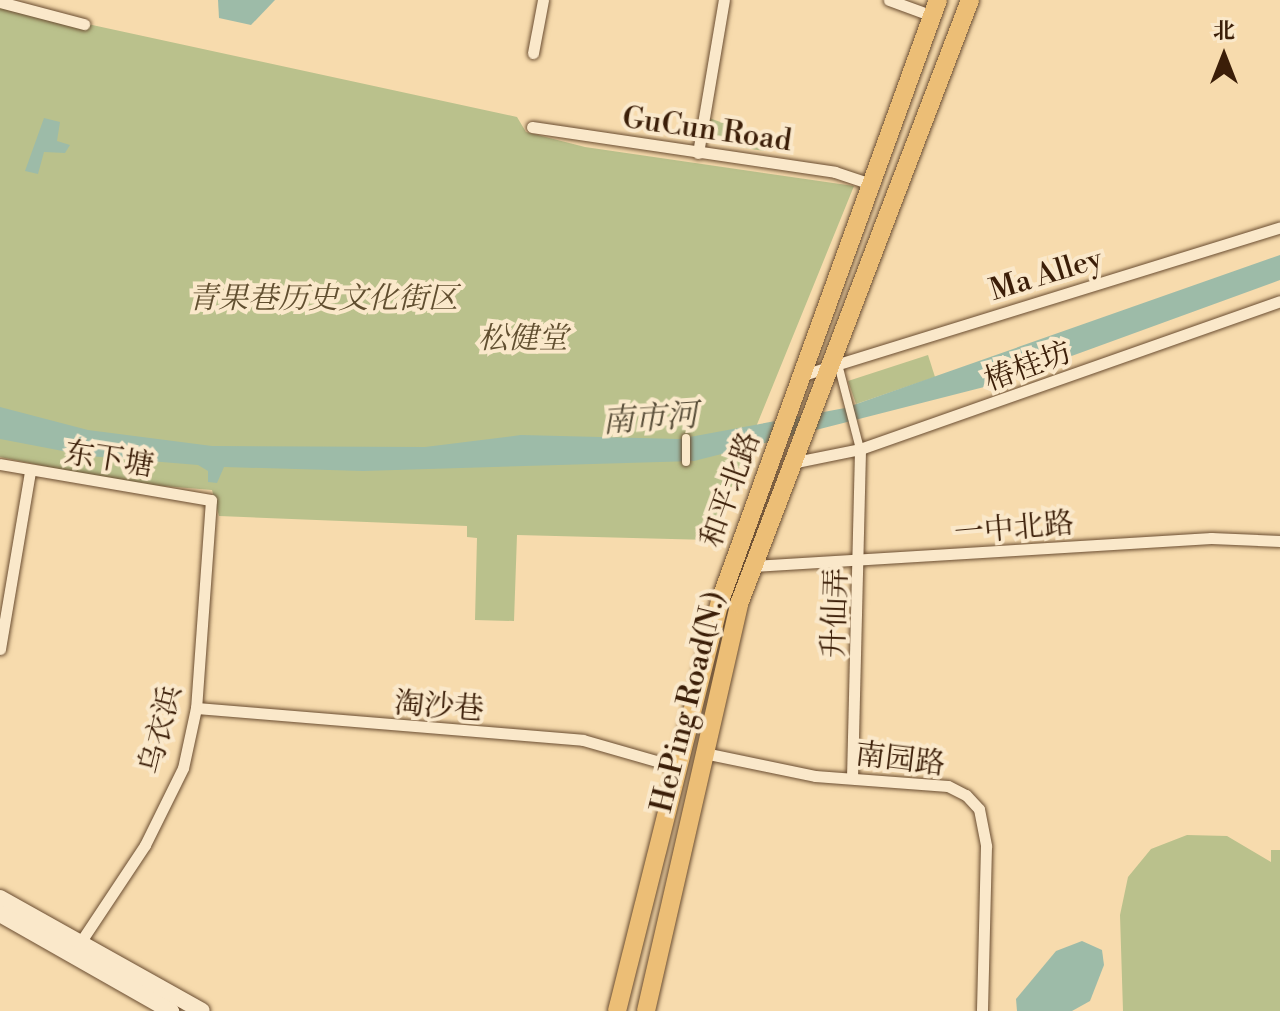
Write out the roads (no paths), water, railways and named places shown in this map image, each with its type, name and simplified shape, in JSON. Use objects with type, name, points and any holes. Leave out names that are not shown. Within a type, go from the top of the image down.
[{"type":"main road","points":[[832,366],[970,0]]},
{"type":"main road","name":"和平北路","points":[[617,1011],[721,598],[781,458],[787,416],[875,185],[934,8]]},
{"type":"main road","name":"HePing Road(N.)","points":[[646,1011],[704,753],[781,458],[795,445],[832,366]]},
{"type":"main road","points":[[0,898],[78,946],[202,1011]]},
{"type":"main road","points":[[0,914],[171,1011]]},
{"type":"street","points":[[533,53],[543,0]]},
{"type":"street","points":[[698,153],[724,0]]},
{"type":"street","points":[[889,0],[934,8]]},
{"type":"street","points":[[0,2],[84,24]]},
{"type":"street","name":"GuCun Road","points":[[532,127],[835,172],[875,185]]},
{"type":"street","name":"Ma Alley","points":[[803,375],[1280,227]]},
{"type":"street","name":"椿桂坊","points":[[781,458],[858,444],[1280,301]]},
{"type":"street","points":[[832,366],[847,396],[858,444]]},
{"type":"street","points":[[686,438],[686,462]]},
{"type":"street","name":"升仙弄","points":[[852,778],[862,564],[858,444]]},
{"type":"street","name":"东下塘","points":[[0,464],[30,472],[211,500]]},
{"type":"street","points":[[0,649],[30,472]]},
{"type":"street","name":"乌衣浜","points":[[78,946],[145,845],[183,768],[196,708],[211,500]]},
{"type":"street","name":"一中北路","points":[[753,566],[862,564],[1211,538],[1280,541]]},
{"type":"street","name":"淘沙巷","points":[[196,708],[583,740],[677,767]]},
{"type":"street","name":"南园路","points":[[704,753],[852,778],[948,786],[979,809],[986,846],[982,1011]]},
{"type":"park label","name":"青果巷历史文化街区","points":[[323,299]]},
{"type":"park label","name":"松健堂","points":[[523,339]]},
{"type":"water label","name":"南市河","points":[[650,419]]}]
